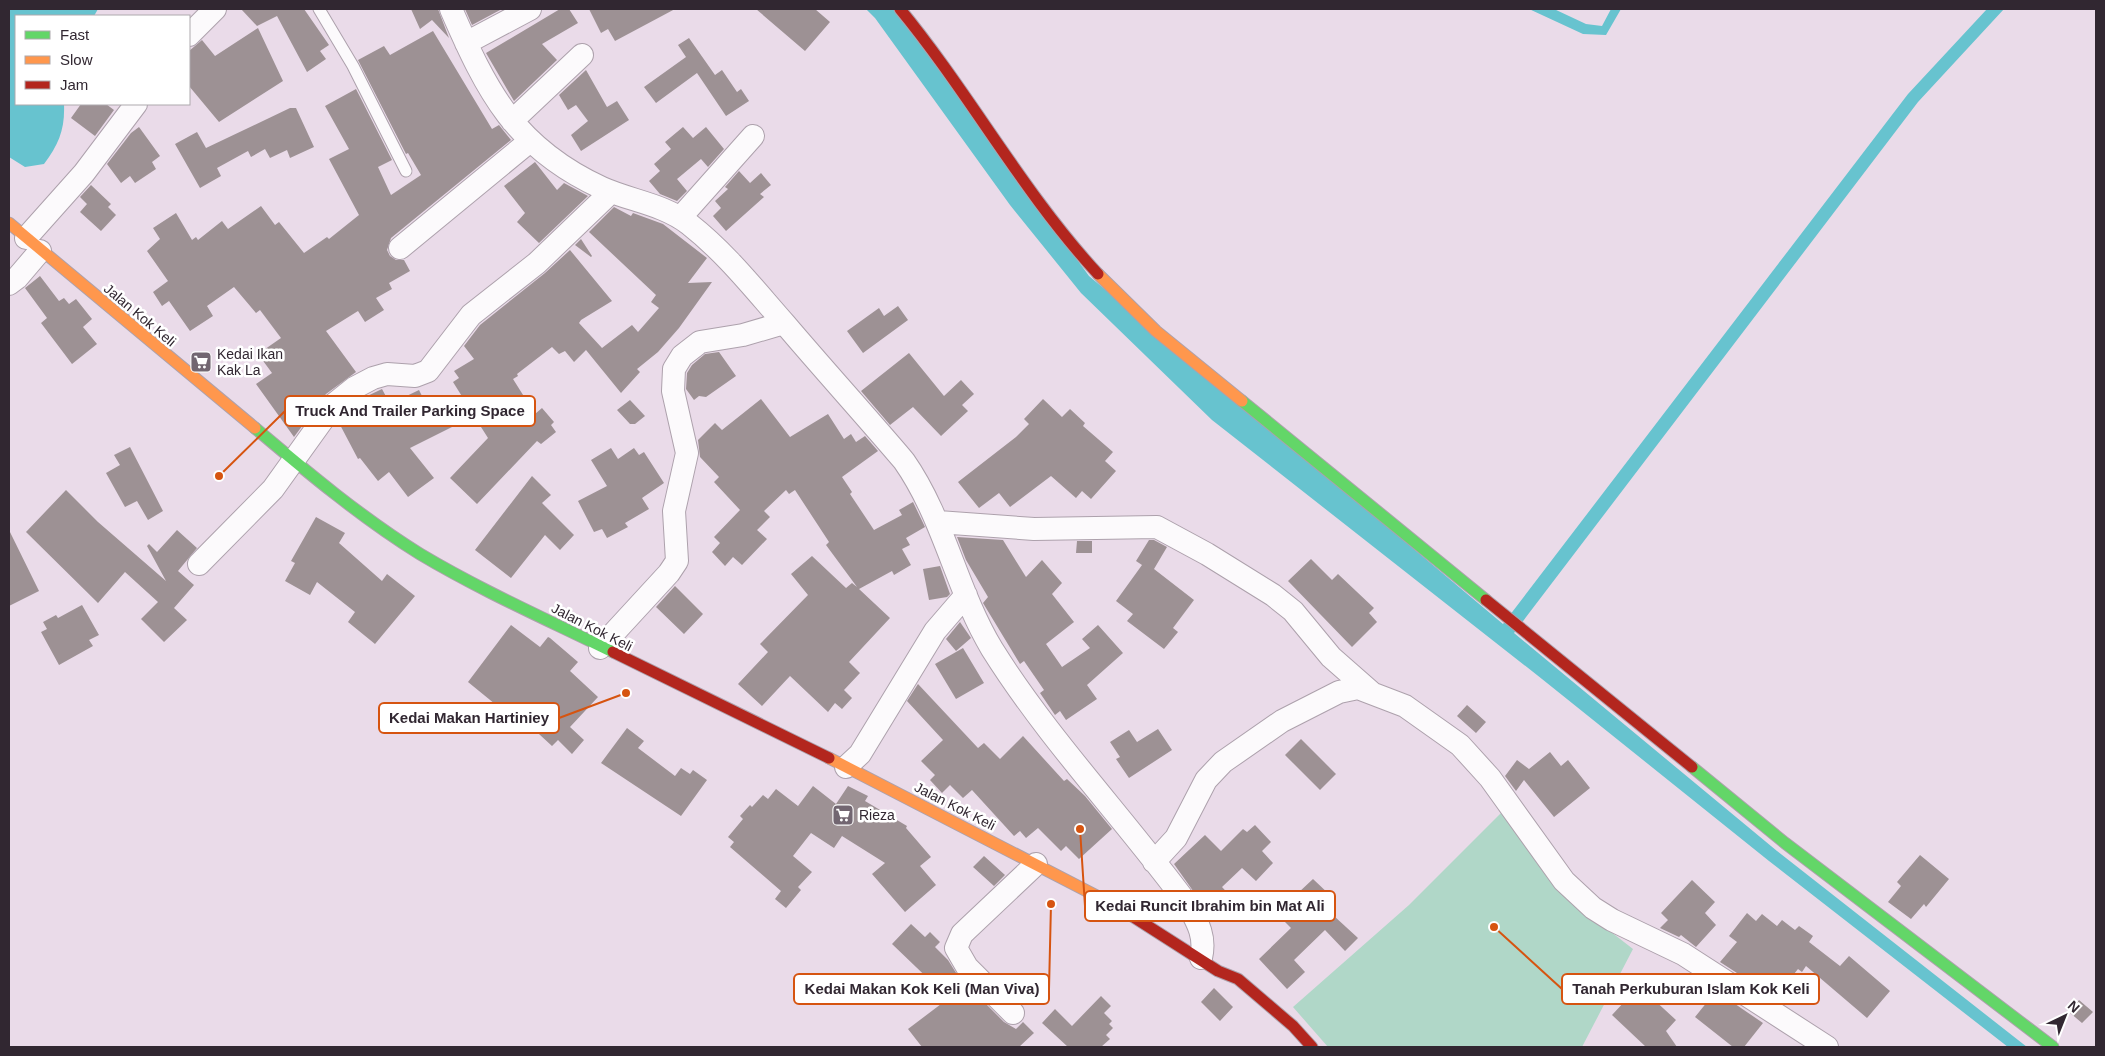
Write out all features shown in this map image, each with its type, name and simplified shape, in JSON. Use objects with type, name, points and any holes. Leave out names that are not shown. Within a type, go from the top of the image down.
[{"type":"street","points":[[190,34],[215,9]]},
{"type":"street","points":[[451,9],[484,81],[496,102],[530,141],[565,168],[611,192],[651,204],[680,218],[741,271],[784,324],[904,461],[915,476],[938,522],[966,595],[992,649],[1024,695],[1178,892],[1195,917],[1210,964],[1224,984]]},
{"type":"street","points":[[466,43],[530,9]]},
{"type":"street","points":[[900,9],[935,52],[1058,225],[1117,295],[1220,385],[1785,843],[2053,1047]]},
{"type":"street","points":[[512,121],[582,55]]},
{"type":"street","points":[[9,284],[17,278],[32,245],[135,105]]},
{"type":"street","points":[[680,218],[753,136]]},
{"type":"street","points":[[400,248],[530,141]]},
{"type":"street","points":[[199,564],[273,489],[334,404],[354,388],[387,374],[415,376],[428,370],[472,315],[537,263],[611,192]]},
{"type":"street","name":"Jalan Kok Keli","points":[[9,223],[32,245],[293,460],[419,553],[459,576],[600,648],[846,767],[1126,912],[1210,964],[1238,979],[1293,1026],[1312,1047]]},
{"type":"street","points":[[600,648],[669,573],[677,561],[674,511],[687,453],[673,392],[672,378],[676,363],[700,342],[784,324]]},
{"type":"street","points":[[938,522],[1034,529],[1157,527],[1207,554],[1273,595],[1294,611],[1331,657],[1374,694]]},
{"type":"street","points":[[846,767],[860,754],[935,631],[966,595]]},
{"type":"street","points":[[1154,862],[1176,838],[1206,780],[1224,762],[1282,721],[1339,692],[1358,688],[1405,706],[1417,713],[1470,755],[1490,778],[1564,882],[1588,903],[1612,920],[1683,954],[1827,1047]]},
{"type":"street","points":[[1014,1012],[967,967],[956,948],[962,934],[1036,864]]},
{"type":"lane","points":[[318,9],[353,66],[406,171]]},
{"type":"green space","points":[[1504,810],[1566,897],[1633,949],[1582,1047],[1328,1047],[1293,1007],[1409,905]]},
{"type":"water","points":[[9,9],[98,9],[95,15],[15,15],[15,105],[64,105],[60,136],[54,150],[44,164],[25,167],[9,157]]},
{"type":"water","points":[[866,9],[895,9],[1089,276],[1503,624],[1908,94],[1987,9],[2004,9],[1918,102],[1514,633],[1777,851],[2027,1047],[2008,1047],[1769,861],[1542,679],[1212,420],[1081,293],[1010,205],[875,18]]},
{"type":"water","points":[[1529,9],[1554,9],[1586,24],[1602,26],[1611,9],[1621,9],[1606,35],[1583,34]]},
{"type":"building","points":[[241,9],[304,9],[329,45],[320,51],[326,59],[307,72],[277,16],[257,26]]},
{"type":"building","points":[[411,9],[438,9],[449,38],[432,20],[420,29]]},
{"type":"building","points":[[465,9],[502,9],[472,25]]},
{"type":"building","points":[[560,9],[569,9],[578,23],[542,44],[557,60],[514,101],[486,53]]},
{"type":"building","points":[[589,9],[675,9],[615,41],[608,29],[601,33]]},
{"type":"building","points":[[756,9],[815,9],[830,22],[805,51]]},
{"type":"building","points":[[258,28],[283,81],[219,122],[190,87],[190,50],[202,40],[215,56]]},
{"type":"building","points":[[433,31],[492,129],[499,125],[511,140],[391,238],[387,250],[390,256],[396,260],[404,260],[410,271],[389,283],[392,289],[376,298],[384,310],[365,322],[358,311],[326,331],[356,372],[326,394],[294,437],[256,384],[272,373],[258,354],[281,338],[260,310],[256,313],[234,287],[207,306],[213,316],[190,331],[169,301],[162,306],[153,292],[168,281],[147,251],[160,239],[153,228],[176,213],[192,240],[196,237],[198,240],[222,221],[228,229],[261,206],[275,225],[279,222],[304,253],[327,237],[329,239],[359,215],[329,159],[349,149],[325,106],[356,89],[392,160],[378,167],[391,195],[421,175],[408,153],[406,154],[358,60],[384,46],[390,55]]},
{"type":"building","points":[[689,38],[715,75],[722,70],[737,92],[741,89],[749,101],[726,116],[697,73],[656,103],[644,87],[686,57],[678,45]]},
{"type":"building","points":[[586,70],[607,107],[617,101],[629,120],[581,151],[571,135],[588,121],[576,105],[568,110],[559,95]]},
{"type":"building","points":[[80,105],[107,105],[114,110],[95,136],[71,118]]},
{"type":"building","points":[[290,108],[296,108],[314,147],[290,158],[287,150],[270,158],[265,149],[251,157],[248,151],[217,168],[221,176],[200,188],[175,144],[197,132],[206,148]]},
{"type":"building","points":[[139,127],[160,156],[152,162],[156,169],[135,183],[130,176],[121,183],[107,164],[131,133]]},
{"type":"building","points":[[683,127],[693,138],[706,127],[724,149],[708,167],[701,159],[677,179],[687,191],[677,201],[660,194],[649,181],[660,171],[654,164],[671,149],[665,142]]},
{"type":"building","points":[[535,162],[557,190],[564,183],[588,196],[539,243],[517,222],[525,213],[504,186]]},
{"type":"building","points":[[739,171],[750,183],[761,173],[771,185],[760,194],[764,197],[726,231],[713,216],[721,208],[715,201],[728,189],[725,187]]},
{"type":"building","points":[[91,185],[111,204],[108,207],[116,215],[101,231],[80,212],[87,204],[80,197]]},
{"type":"building","points":[[614,207],[631,216],[633,213],[663,224],[707,258],[688,283],[712,282],[679,328],[658,352],[637,369],[640,372],[621,393],[586,350],[574,362],[565,351],[559,354],[552,347],[517,374],[518,376],[513,379],[535,414],[542,408],[554,422],[551,425],[556,432],[541,444],[537,441],[477,504],[450,478],[488,438],[474,416],[410,448],[434,478],[408,497],[389,472],[378,481],[360,458],[358,459],[338,421],[344,413],[361,399],[382,389],[390,404],[419,390],[431,414],[463,398],[453,382],[459,378],[454,371],[474,359],[464,346],[480,325],[545,273],[570,250],[612,301],[579,323],[602,348],[632,325],[638,332],[659,308],[651,302],[656,295],[589,232]]},
{"type":"building","points":[[581,239],[592,256],[591,257],[575,245]]},
{"type":"building","points":[[40,276],[59,301],[64,298],[69,304],[76,299],[92,319],[83,327],[97,344],[72,364],[41,323],[47,318],[25,288]]},
{"type":"building","points":[[898,306],[908,320],[863,353],[847,331],[879,308],[884,316]]},
{"type":"building","points":[[719,352],[736,376],[706,397],[699,396],[694,400],[686,389],[687,373],[692,365],[705,354]]},
{"type":"building","points":[[909,353],[944,396],[961,380],[974,394],[962,405],[968,411],[941,436],[913,407],[890,425],[861,391]]},
{"type":"building","points":[[761,399],[790,437],[828,414],[844,439],[851,434],[856,442],[865,436],[878,451],[842,477],[852,492],[850,494],[874,530],[902,515],[899,510],[913,502],[925,527],[906,538],[910,545],[902,549],[911,565],[894,575],[892,571],[859,589],[890,618],[849,662],[860,673],[844,690],[852,698],[842,709],[835,703],[828,712],[790,676],[762,706],[738,684],[768,652],[760,644],[808,595],[791,574],[812,556],[846,588],[852,583],[857,587],[826,545],[829,542],[795,490],[789,494],[786,490],[764,511],[770,517],[757,530],[767,539],[742,565],[733,557],[725,566],[712,552],[720,543],[714,537],[740,510],[714,482],[719,477],[700,457],[698,440],[715,423],[722,430]]},
{"type":"building","points":[[1043,399],[1062,417],[1070,409],[1085,423],[1083,426],[1113,452],[1105,461],[1116,471],[1091,499],[1082,491],[1076,498],[1051,476],[1010,507],[999,493],[979,508],[958,482],[1016,437],[1029,424],[1024,419]]},
{"type":"building","points":[[630,400],[645,416],[635,424],[630,424],[617,410]]},
{"type":"building","points":[[130,447],[163,511],[148,520],[137,501],[125,507],[106,473],[120,465],[114,455]]},
{"type":"building","points":[[611,448],[618,459],[634,448],[639,455],[644,452],[664,483],[642,498],[649,509],[625,523],[628,527],[607,538],[602,529],[594,532],[578,501],[607,486],[591,460]]},
{"type":"building","points":[[532,476],[551,495],[542,503],[574,535],[560,550],[545,535],[511,578],[475,550]]},
{"type":"building","points":[[66,490],[98,522],[166,581],[147,546],[149,544],[157,552],[177,530],[197,548],[178,571],[194,585],[174,608],[187,620],[164,642],[141,619],[158,602],[125,572],[98,603],[26,532]]},
{"type":"building","points":[[316,517],[345,533],[339,543],[382,581],[387,574],[415,596],[375,644],[348,622],[355,612],[317,582],[310,595],[285,581],[295,563],[291,561]]},
{"type":"building","points":[[9,530],[39,591],[9,606]]},
{"type":"building","points":[[957,537],[1003,540],[1026,577],[1042,560],[1062,583],[1052,594],[1074,622],[1046,644],[1062,667],[1090,648],[1082,639],[1098,625],[1123,653],[1087,685],[1097,699],[1066,720],[1060,711],[1055,715],[1040,693],[1044,690],[1024,661],[1020,664],[983,603],[988,597],[966,560]]},
{"type":"building","points":[[1149,540],[1154,540],[1167,547],[1154,569],[1194,600],[1173,628],[1178,632],[1164,649],[1127,621],[1133,614],[1116,601],[1142,565],[1136,561]]},
{"type":"building","points":[[1077,541],[1092,541],[1092,553],[1076,553]]},
{"type":"building","points":[[1311,559],[1332,580],[1338,574],[1374,608],[1369,613],[1377,622],[1352,647],[1288,581]]},
{"type":"building","points":[[940,566],[950,594],[947,597],[929,600],[923,569]]},
{"type":"building","points":[[675,586],[703,614],[684,634],[656,607]]},
{"type":"building","points":[[82,605],[99,635],[89,640],[93,646],[59,665],[41,632],[47,629],[43,622],[56,615],[58,618]]},
{"type":"building","points":[[960,622],[971,638],[956,651],[946,639]]},
{"type":"building","points":[[511,625],[540,647],[548,637],[550,638],[578,662],[570,671],[598,697],[570,727],[584,740],[572,754],[558,740],[552,746],[527,723],[523,727],[468,682]]},
{"type":"building","points":[[963,648],[984,683],[956,699],[935,664]]},
{"type":"building","points":[[918,684],[978,748],[984,743],[1000,759],[1023,736],[1064,781],[1067,779],[1085,796],[1112,829],[1079,859],[1066,846],[1061,851],[1038,828],[1026,838],[1020,831],[1014,836],[972,790],[963,798],[950,785],[942,793],[930,780],[935,775],[921,761],[943,740],[907,701]]},
{"type":"building","points":[[1467,705],[1486,722],[1476,733],[1457,716]]},
{"type":"building","points":[[627,728],[644,741],[638,748],[675,776],[681,768],[690,774],[693,770],[707,780],[681,816],[601,763]]},
{"type":"building","points":[[1158,729],[1172,750],[1129,778],[1116,759],[1120,757],[1110,742],[1129,730],[1137,742]]},
{"type":"building","points":[[1301,739],[1336,774],[1320,790],[1285,755]]},
{"type":"building","points":[[1550,752],[1561,766],[1568,760],[1590,788],[1554,817],[1524,780],[1516,791],[1505,776],[1517,760],[1529,769]]},
{"type":"building","points":[[813,786],[836,804],[848,786],[868,796],[865,801],[907,826],[906,828],[931,857],[920,866],[936,885],[905,912],[872,874],[885,863],[842,836],[834,848],[811,833],[793,856],[812,872],[798,887],[801,890],[786,908],[775,899],[781,891],[730,847],[734,842],[728,837],[743,819],[740,816],[763,795],[768,799],[776,789],[798,806]]},
{"type":"building","points":[[1255,825],[1271,842],[1262,851],[1273,863],[1256,881],[1242,868],[1222,887],[1235,901],[1218,916],[1206,903],[1203,905],[1174,864],[1205,835],[1221,851],[1243,829],[1247,832]]},
{"type":"building","points":[[1920,855],[1949,879],[1926,907],[1924,904],[1911,919],[1888,902],[1901,886],[1897,882]]},
{"type":"building","points":[[984,856],[1005,875],[994,886],[973,867]]},
{"type":"building","points":[[1313,879],[1331,896],[1322,905],[1358,938],[1345,951],[1325,930],[1294,960],[1305,972],[1287,989],[1259,959],[1291,928],[1274,911],[1296,890],[1298,893]]},
{"type":"building","points":[[1692,880],[1715,902],[1705,913],[1716,925],[1696,947],[1681,935],[1679,937],[1660,928],[1668,920],[1661,913]]},
{"type":"building","points":[[1747,913],[1756,921],[1762,914],[1777,926],[1782,920],[1795,930],[1799,926],[1813,936],[1809,942],[1840,966],[1849,956],[1890,991],[1867,1018],[1806,966],[1802,972],[1798,969],[1781,990],[1765,976],[1757,986],[1720,962],[1737,942],[1729,936]]},
{"type":"building","points":[[911,924],[925,937],[930,932],[940,942],[935,947],[948,960],[958,976],[1004,1022],[1016,1029],[1023,1022],[1034,1033],[1019,1047],[922,1047],[908,1029],[945,1001],[938,992],[940,990],[892,944]]},
{"type":"building","points":[[1639,986],[1676,1020],[1666,1031],[1677,1047],[1646,1047],[1612,1015]]},
{"type":"building","points":[[1214,988],[1233,1007],[1220,1021],[1201,1002]]},
{"type":"building","points":[[1716,991],[1763,1023],[1744,1047],[1733,1047],[1695,1017]]},
{"type":"building","points":[[1101,996],[1111,1006],[1104,1013],[1112,1021],[1109,1024],[1113,1028],[1106,1035],[1110,1039],[1101,1047],[1068,1047],[1042,1023],[1055,1009],[1072,1026]]},
{"type":"building","points":[[2079,1000],[2093,1012],[2082,1023],[2069,1012]]},
{"type":"traffic: fast","points":[[1242,401],[1486,600]]},
{"type":"traffic: fast","points":[[255,428],[356,510],[420,554],[491,593],[613,652]]},
{"type":"traffic: fast","points":[[1692,767],[1785,843],[2053,1047]]},
{"type":"traffic: slow","points":[[9,223],[255,428]]},
{"type":"traffic: slow","points":[[1098,274],[1156,331],[1242,401]]},
{"type":"traffic: slow","points":[[829,758],[1118,907]]},
{"type":"traffic: jam","points":[[900,9],[926,41],[1045,210],[1098,274]]},
{"type":"traffic: jam","points":[[1486,600],[1692,767]]},
{"type":"traffic: jam","points":[[613,652],[829,758]]},
{"type":"traffic: jam","points":[[1118,907],[1218,971],[1238,979],[1293,1026],[1312,1047]]},
{"type":"place","name":"Kedai Ikan Kak La","points":[[201,362]]},
{"type":"place","name":"Truck And Trailer Parking Space","points":[[219,476]]},
{"type":"place","name":"Kedai Makan Hartiniey","points":[[626,693]]},
{"type":"place","name":"Rieza","points":[[843,815]]},
{"type":"place","name":"Kedai Runcit Ibrahim bin Mat Ali","points":[[1080,829]]},
{"type":"place","name":"Kedai Makan Kok Keli (Man Viva)","points":[[1051,904]]},
{"type":"place","name":"Tanah Perkuburan Islam Kok Keli","points":[[1494,927]]}]
